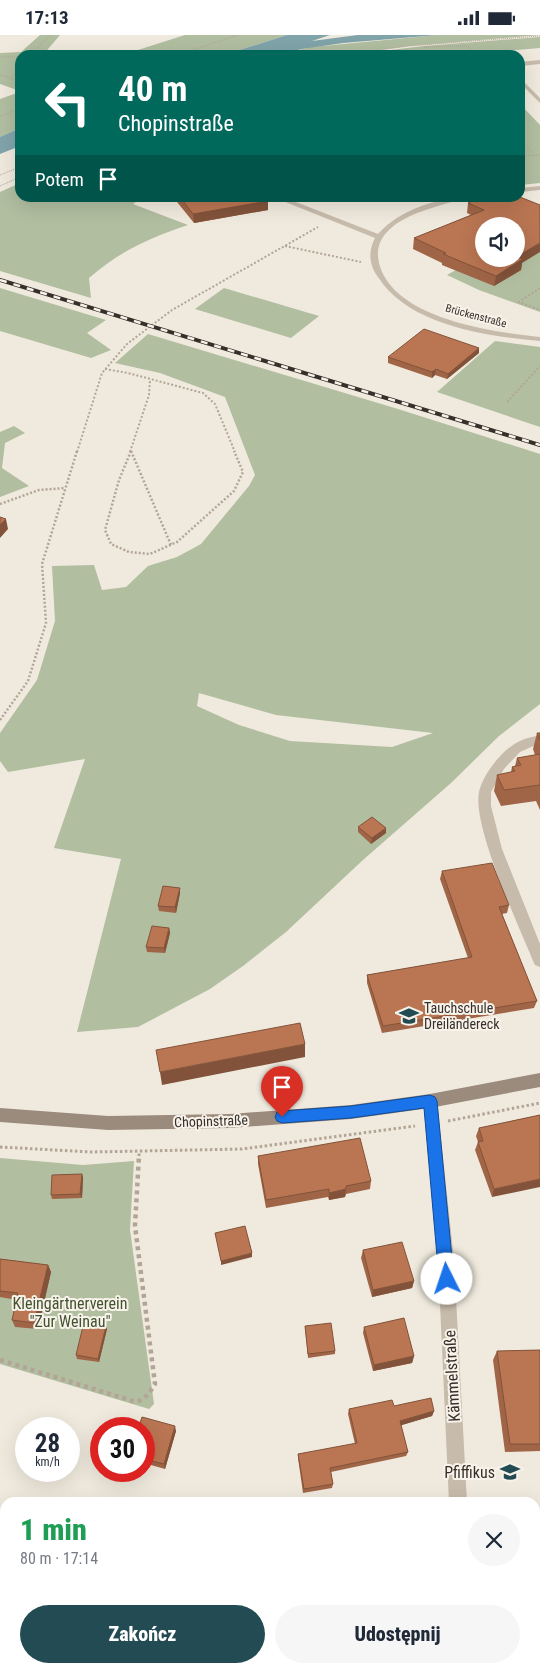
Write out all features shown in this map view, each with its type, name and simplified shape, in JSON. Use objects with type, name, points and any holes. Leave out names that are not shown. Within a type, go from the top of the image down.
[{"type":"main road","name":"Chopinstraße","points":[[0,1115],[108,1123],[230,1121],[351,1112],[430,1101],[540,1080]]},
{"type":"street","points":[[525,64],[540,62]]},
{"type":"street","points":[[525,85],[540,101]]},
{"type":"street","points":[[525,190],[540,188]]},
{"type":"street","points":[[288,202],[379,237],[394,223],[416,210],[447,202]]},
{"type":"street","name":"Brückenstraße","points":[[379,237],[374,250],[375,265],[392,290],[413,306],[458,324],[506,335],[540,339]]},
{"type":"street","points":[[540,739],[521,746],[495,770],[484,793],[487,822],[497,853],[540,961]]},
{"type":"street","name":"Kämmelstraße","points":[[430,1101],[446,1269],[458,1497]]},
{"type":"path","points":[[36,50],[50,35]]},
{"type":"path","points":[[192,50],[238,35]]},
{"type":"path","points":[[379,50],[540,36]]},
{"type":"path","points":[[409,46],[468,46],[472,50]]},
{"type":"path","points":[[0,57],[15,57]]},
{"type":"path","points":[[12,77],[15,73]]},
{"type":"path","points":[[0,75],[15,78]]},
{"type":"path","points":[[0,116],[15,110]]},
{"type":"path","points":[[525,145],[535,155]]},
{"type":"path","points":[[525,156],[540,155]]},
{"type":"path","points":[[0,175],[15,169]]},
{"type":"path","points":[[0,186],[15,179]]},
{"type":"path","points":[[0,720],[28,681],[46,623],[42,565],[97,387],[105,369],[118,351],[146,328],[175,309],[331,220]]},
{"type":"path","points":[[285,246],[364,263]]},
{"type":"path","points":[[540,288],[518,302],[540,310]]},
{"type":"path","points":[[507,402],[540,366]]},
{"type":"path","points":[[105,369],[150,379],[203,393],[215,404],[243,472],[234,491],[177,543],[150,554],[129,552],[111,544],[105,530],[119,479],[131,451],[149,395],[150,379]]},
{"type":"path","points":[[131,451],[171,545]]},
{"type":"path","points":[[0,504],[39,491],[65,488]]},
{"type":"path","points":[[0,1147],[91,1152],[242,1149],[433,1124],[540,1103]]},
{"type":"path","points":[[0,1359],[136,1401],[143,1400],[148,1396],[155,1383],[135,1226],[139,1152]]},
{"type":"green space","points":[[40,35],[60,35],[47,50],[23,50]]},
{"type":"green space","points":[[185,35],[287,35],[240,50],[138,50]]},
{"type":"green space","points":[[438,35],[540,35],[379,50],[299,50],[312,47]]},
{"type":"green space","points":[[540,37],[540,48],[517,50],[390,50]]},
{"type":"green space","points":[[15,52],[15,89],[0,84],[0,53]]},
{"type":"green space","points":[[15,94],[15,130],[0,137],[0,99]]},
{"type":"green space","points":[[525,109],[540,125],[540,183],[525,184]]},
{"type":"green space","points":[[15,185],[15,202],[136,202],[133,204],[188,225],[136,246],[101,268],[89,278],[91,298],[0,271],[0,192]]},
{"type":"green space","points":[[540,226],[540,312],[479,290],[447,275],[475,259],[475,267],[525,267],[525,247]]},
{"type":"green space","points":[[0,288],[106,320],[87,333],[111,350],[91,358],[0,331]]},
{"type":"green space","points":[[224,288],[319,316],[291,338],[195,309]]},
{"type":"green space","points":[[148,334],[540,454],[540,704],[499,736],[451,783],[363,860],[286,932],[243,966],[210,989],[138,1027],[77,1032],[121,859],[54,848],[85,759],[8,772],[0,761],[0,733],[37,680],[55,621],[52,566],[94,565],[102,590],[126,587],[148,566],[177,557],[201,544],[249,486],[255,475],[225,397],[160,373],[115,363]],"holes":[[[199,693],[276,715],[433,733],[392,747],[290,741],[239,725],[197,706]]]},
{"type":"green space","points":[[495,341],[540,347],[540,427],[437,392]]},
{"type":"green space","points":[[14,426],[25,433],[5,443],[2,468],[29,486],[0,497],[0,432]]},
{"type":"green space","name":"Kleingärtnerverein \"Zur Weinau\"","points":[[0,1158],[83,1165],[134,1161],[130,1230],[154,1404],[149,1409],[0,1364]]},
{"type":"water","points":[[287,35],[330,35],[312,41],[358,35],[438,35],[343,43],[298,50],[240,50]]},
{"type":"water","points":[[15,130],[15,148],[0,154],[0,137]]},
{"type":"building","points":[[525,199],[540,205],[540,243],[525,252],[525,217],[475,217],[475,267],[510,267],[496,276],[443,254],[446,253],[414,238],[484,210],[468,203],[470,202],[525,202]]},
{"type":"building","points":[[184,202],[262,202],[193,214]]},
{"type":"building","points":[[424,329],[479,348],[448,374],[436,369],[432,372],[388,357]]},
{"type":"building","points":[[0,517],[6,519],[0,525]]},
{"type":"building","points":[[540,754],[540,785],[504,790],[497,775],[515,771],[512,767],[521,765],[517,758]]},
{"type":"building","points":[[372,817],[386,828],[372,838],[358,827]]},
{"type":"building","points":[[492,863],[509,905],[499,907],[537,1001],[383,1026],[367,975],[472,957],[442,871]]},
{"type":"building","points":[[163,886],[180,888],[175,907],[158,906]]},
{"type":"building","points":[[152,926],[169,928],[164,948],[146,947]]},
{"type":"building","points":[[300,1023],[305,1044],[160,1072],[156,1050]]},
{"type":"building","points":[[540,1115],[540,1179],[494,1189],[478,1142],[483,1141],[479,1128]]},
{"type":"building","points":[[360,1138],[371,1181],[346,1186],[346,1189],[329,1193],[329,1189],[266,1200],[258,1156]]},
{"type":"building","points":[[82,1174],[80,1194],[51,1195],[52,1175]]},
{"type":"building","points":[[245,1226],[252,1253],[221,1261],[215,1233]]},
{"type":"building","points":[[402,1242],[414,1281],[373,1290],[363,1250]]},
{"type":"building","points":[[0,1259],[48,1265],[34,1323],[12,1320],[18,1293],[0,1291]]},
{"type":"building","points":[[404,1318],[414,1356],[374,1365],[364,1327]]},
{"type":"building","points":[[84,1322],[106,1326],[98,1359],[76,1355]]},
{"type":"building","points":[[331,1323],[335,1351],[308,1354],[305,1326]]},
{"type":"building","points":[[540,1350],[540,1444],[510,1444],[497,1351]]},
{"type":"building","points":[[431,1398],[434,1411],[400,1421],[408,1452],[330,1468],[333,1484],[304,1489],[298,1454],[357,1443],[349,1409],[392,1400],[394,1406]]},
{"type":"building","points":[[155,1421],[175,1426],[164,1464],[155,1462]]},
{"type":"railway","points":[[0,280],[540,445]]},
{"type":"place","name":"Tauchschule Dreiländereck","points":[[409,1016]]},
{"type":"place","name":"Pfiffikus","points":[[510,1472]]},
{"type":"route","points":[[282,1117],[351,1112],[430,1101],[447,1279]]}]
